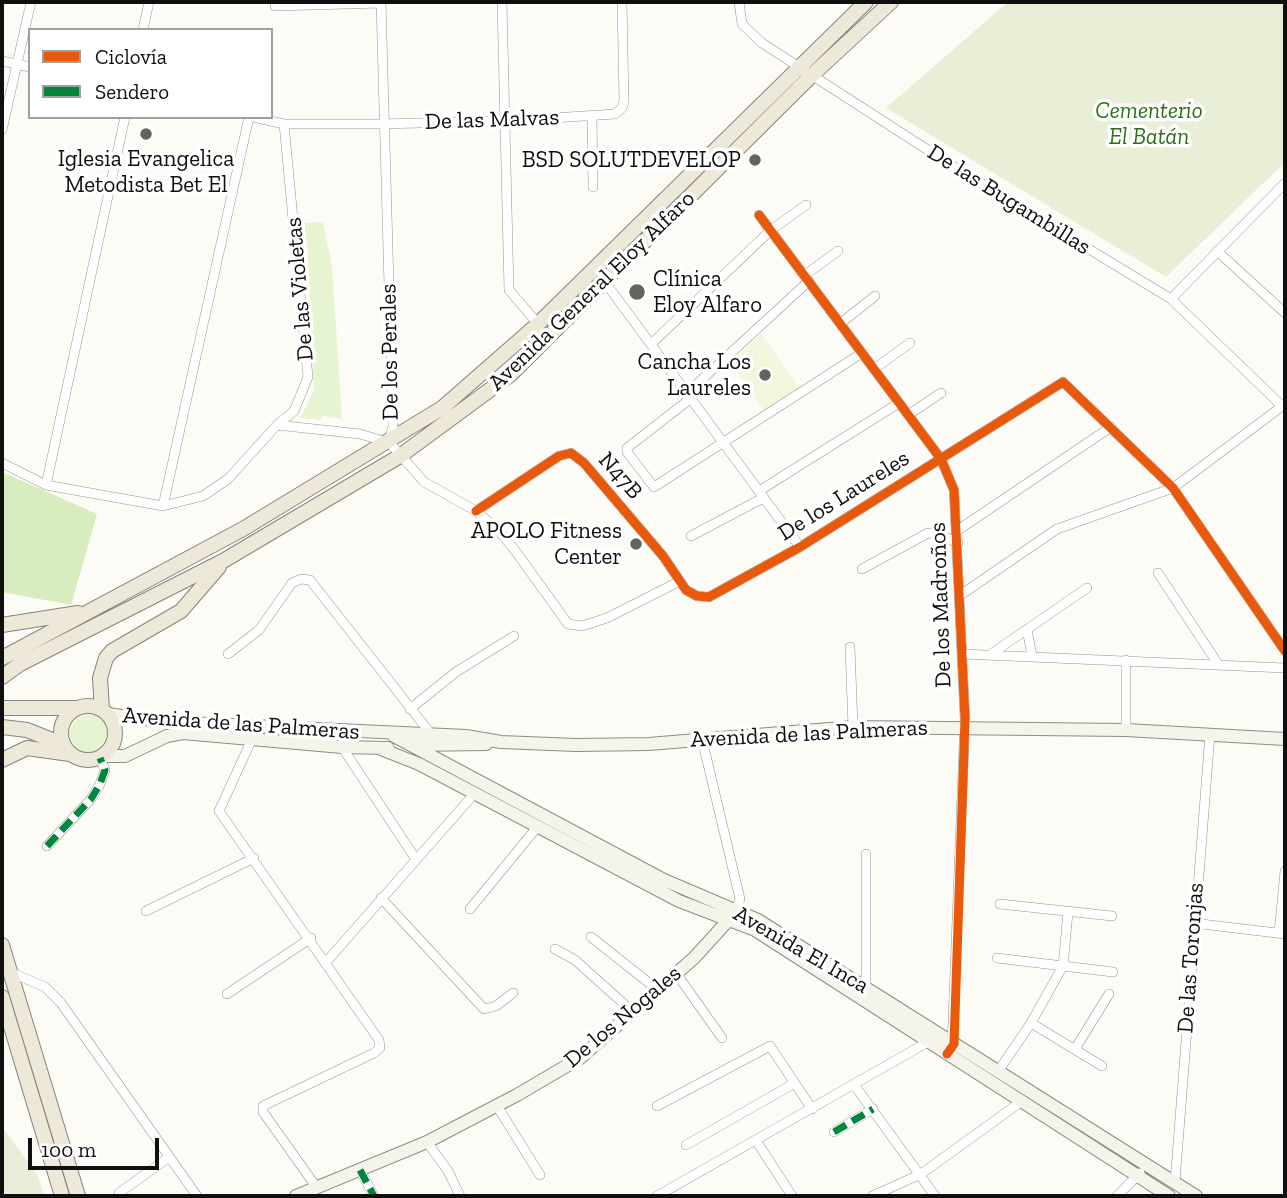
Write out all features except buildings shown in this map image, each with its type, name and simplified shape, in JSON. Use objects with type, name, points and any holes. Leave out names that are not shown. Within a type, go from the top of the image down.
[{"type":"main road","name":"Avenida General Eloy Alfaro","points":[[2,677],[20,664],[223,561],[400,456],[510,375],[605,282],[805,72],[866,2]]},
{"type":"main road","name":"Avenida General Eloy Alfaro","points":[[2,658],[243,528],[389,442],[459,395],[805,72],[891,2]]},
{"type":"main road","points":[[104,712],[100,678],[106,658],[112,651],[181,611],[223,561]]},
{"type":"main road","points":[[2,625],[93,611]]},
{"type":"main road","name":"Avenida de las Palmeras","points":[[2,708],[89,706],[104,712],[169,722],[390,734]]},
{"type":"main road","points":[[2,760],[27,748],[66,749],[61,727],[64,719],[76,708]]},
{"type":"main road","name":"Avenida de las Palmeras","points":[[102,757],[115,736],[112,720],[104,712]]},
{"type":"main road","name":"Avenida de las Palmeras","points":[[2,727],[27,730],[84,761],[125,756],[167,736],[183,733],[381,749],[430,734],[501,742],[576,745],[702,739],[853,727],[964,726],[1126,730],[1285,738]]},
{"type":"main road","name":"Avenida El Inca","points":[[390,734],[409,739],[462,774],[733,915],[928,1042],[999,1070],[1196,1196]]},
{"type":"main road","name":"Avenida de las Palmeras","points":[[409,739],[466,746],[501,742]]},
{"type":"main road","points":[[462,774],[459,758],[466,746]]},
{"type":"main road","name":"Avenida El Inca","points":[[381,749],[419,764],[679,901],[758,920],[866,987],[1022,1101],[1169,1196]]},
{"type":"main road","name":"De los Nogales","points":[[296,1196],[427,1142],[498,1106],[580,1058],[695,958],[733,915]]},
{"type":"main road","points":[[2,945],[78,1196]]},
{"type":"main road","points":[[2,997],[62,1196]]},
{"type":"street","points":[[2,130],[31,2]]},
{"type":"street","points":[[143,28],[149,2]]},
{"type":"street","points":[[275,6],[381,2]]},
{"type":"street","name":"De los Perales","points":[[381,2],[393,427],[389,442],[428,486],[476,511],[510,543],[568,624],[582,626],[607,618],[680,581]]},
{"type":"street","points":[[502,2],[509,290],[538,324]]},
{"type":"street","name":"De las Malvas","points":[[260,119],[284,124],[506,121],[620,112],[624,101],[622,2]]},
{"type":"street","name":"De las Bugambillas","points":[[739,2],[739,15],[749,32],[805,72],[1171,299],[1283,405]]},
{"type":"street","points":[[2,61],[28,67]]},
{"type":"street","points":[[592,116],[593,187]]},
{"type":"street","points":[[46,485],[125,119]]},
{"type":"street","points":[[163,506],[251,119]]},
{"type":"street","name":"De las Violetas","points":[[2,463],[46,485],[163,506],[203,496],[228,479],[277,425],[294,411],[308,377],[284,124]]},
{"type":"street","points":[[1171,299],[1285,183]]},
{"type":"street","points":[[651,344],[771,230],[806,205]]},
{"type":"street","name":"De los Madroños","points":[[759,215],[941,459],[954,490],[958,530],[964,726],[951,1049]]},
{"type":"street","points":[[838,251],[807,278],[688,397],[629,446],[627,452],[654,487],[862,353]]},
{"type":"street","points":[[1217,251],[1285,313]]},
{"type":"street","points":[[594,269],[800,547]]},
{"type":"street","points":[[841,323],[875,296]]},
{"type":"street","points":[[874,369],[910,343]]},
{"type":"street","name":"De los Laureles","points":[[680,581],[693,594],[713,596],[800,547],[1063,383],[1111,427]]},
{"type":"street","points":[[908,415],[941,393]]},
{"type":"street","points":[[691,536],[761,494],[899,403]]},
{"type":"street","points":[[959,596],[1057,529],[1173,488],[1283,405]]},
{"type":"street","points":[[277,425],[360,434],[389,442]]},
{"type":"street","points":[[958,530],[1111,427],[1173,488],[1285,651]]},
{"type":"street","name":"N47B","points":[[476,511],[559,456],[571,453],[584,463],[663,556],[680,581]]},
{"type":"street","points":[[862,569],[928,533],[939,534],[958,543]]},
{"type":"street","points":[[1158,573],[1218,664]]},
{"type":"street","points":[[229,654],[259,630],[292,583],[301,579],[310,580],[430,734]]},
{"type":"street","points":[[991,654],[1087,588]]},
{"type":"street","points":[[1027,629],[1032,656]]},
{"type":"street","points":[[412,711],[456,672],[514,636]]},
{"type":"street","points":[[850,647],[853,727]]},
{"type":"street","points":[[962,654],[1285,668]]},
{"type":"street","points":[[1126,660],[1126,730]]},
{"type":"street","points":[[409,739],[413,728],[412,711]]},
{"type":"street","name":"De las Toronjas","points":[[1175,1182],[1193,922],[1210,734]]},
{"type":"street","points":[[252,739],[219,811],[311,937],[379,1040],[380,1048],[374,1053],[268,1101],[263,1106],[263,1112],[317,1188]]},
{"type":"street","points":[[702,739],[740,899],[733,915]]},
{"type":"street","points":[[342,747],[415,858]]},
{"type":"street","points":[[47,846],[91,799],[105,770],[102,757]]},
{"type":"street","points":[[327,961],[475,793]]},
{"type":"street","points":[[470,909],[538,826]]},
{"type":"street","points":[[866,854],[866,987]]},
{"type":"street","points":[[146,911],[254,858]]},
{"type":"street","points":[[1193,922],[1282,933],[1285,870]]},
{"type":"street","points":[[381,898],[484,1009],[496,1006],[513,993]]},
{"type":"street","points":[[1000,904],[1112,916]]},
{"type":"street","points":[[999,1070],[1031,1023],[1063,966],[1068,912]]},
{"type":"street","points":[[227,994],[311,937]]},
{"type":"street","points":[[591,937],[658,989]]},
{"type":"street","points":[[555,949],[583,967],[633,1012]]},
{"type":"street","points":[[997,958],[1113,972]]},
{"type":"street","points":[[10,972],[45,987],[61,1003],[197,1196]]},
{"type":"street","points":[[676,973],[722,1038]]},
{"type":"street","points":[[1074,1049],[1109,994]]},
{"type":"street","points":[[1031,1023],[1102,1066]]},
{"type":"street","points":[[656,1196],[757,1142],[928,1042]]},
{"type":"street","points":[[657,1107],[770,1046],[812,1109]]},
{"type":"street","points":[[685,1144],[795,1083]]},
{"type":"street","points":[[855,1086],[935,1196]]},
{"type":"street","points":[[872,1196],[921,1174],[1022,1101]]},
{"type":"street","points":[[498,1106],[540,1175]]},
{"type":"street","points":[[834,1132],[873,1109]]},
{"type":"street","points":[[427,1142],[444,1165],[460,1196]]},
{"type":"street","points":[[757,1142],[792,1196]]},
{"type":"street","points":[[119,1193],[168,1158]]},
{"type":"street","points":[[1117,1196],[1147,1164]]},
{"type":"street","points":[[360,1170],[374,1196]]},
{"type":"green space","name":"Cementerio El Batán","points":[[1008,2],[1285,2],[1285,162],[1166,277],[886,108]]},
{"type":"green space","points":[[323,222],[332,267],[342,419],[323,416],[319,420],[300,418],[314,391],[307,241],[303,223]]},
{"type":"green space","name":"Cancha Los Laureles","points":[[761,334],[799,387],[764,411],[731,363]]},
{"type":"green space","points":[[2,472],[97,514],[71,605],[2,592]]},
{"type":"green space","points":[[89,715],[103,720],[108,734],[103,748],[89,753],[75,748],[70,734],[75,720]]},
{"type":"green space","points":[[2,1127],[38,1176],[44,1196],[2,1196]]},
{"type":"marked path","points":[[47,846],[91,799],[105,770],[100,758]]},
{"type":"marked path","points":[[834,1132],[873,1109]]},
{"type":"marked path","points":[[360,1170],[374,1196]]},
{"type":"cycle path","points":[[759,215],[941,459],[954,490],[965,719],[954,1044],[947,1054]]},
{"type":"cycle path","points":[[476,511],[559,456],[571,453],[584,463],[663,556],[686,590],[697,596],[709,597],[800,547],[1063,382],[1173,488],[1285,651]]},
{"type":"place","name":"Iglesia Evangelica Metodista Bet El","points":[[146,134]]},
{"type":"place","name":"BSD SOLUTDEVELOP","points":[[755,160]]},
{"type":"place","name":"Clínica Eloy Alfaro","points":[[637,292]]},
{"type":"place","name":"Cancha Los Laureles","points":[[765,375]]},
{"type":"place","name":"APOLO Fitness Center","points":[[636,544]]}]
